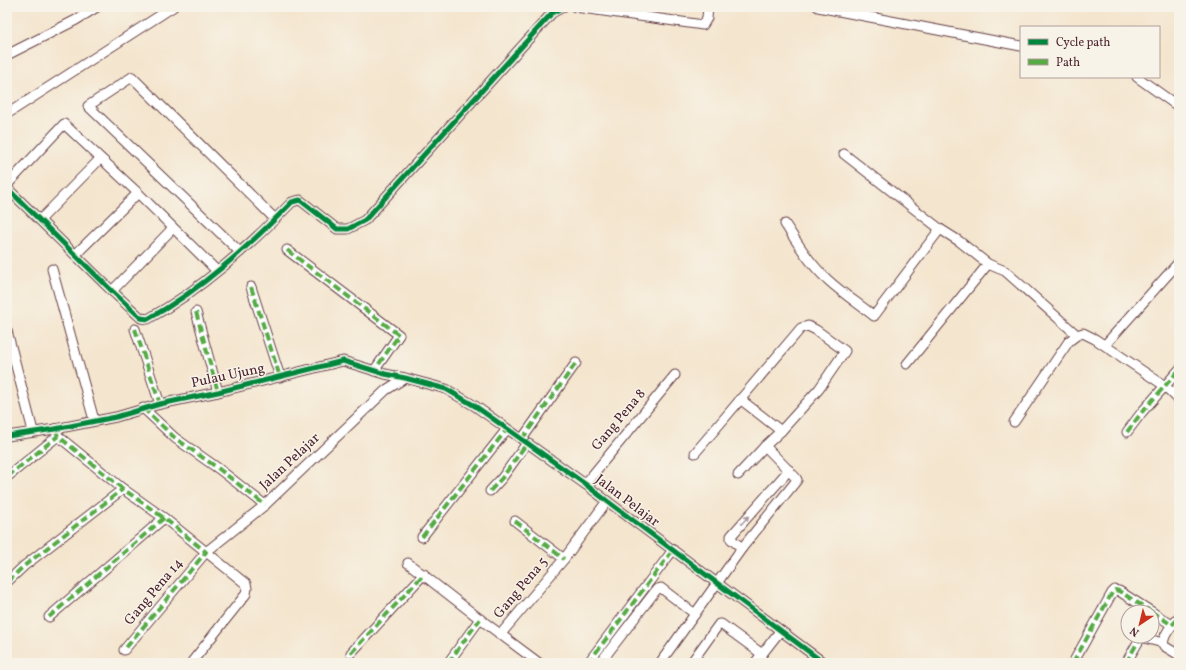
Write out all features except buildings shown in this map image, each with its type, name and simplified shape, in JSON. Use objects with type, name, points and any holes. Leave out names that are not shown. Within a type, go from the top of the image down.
[{"type":"street","points":[[7,54],[76,20],[97,7]]},
{"type":"street","points":[[7,114],[173,7]]},
{"type":"street","points":[[217,272],[138,193],[64,124],[7,186],[112,291],[141,318],[148,319],[165,309],[217,272],[276,219],[292,202],[300,200],[336,229],[348,230],[365,220],[552,13],[563,7]]},
{"type":"street","points":[[575,7],[703,25],[707,18],[708,7]]},
{"type":"street","points":[[818,7],[1020,46]]},
{"type":"street","points":[[240,252],[88,106],[132,77],[276,219]]},
{"type":"street","points":[[1138,78],[1179,107]]},
{"type":"street","points":[[844,154],[940,229],[988,264],[1005,271],[1077,335]]},
{"type":"street","points":[[40,220],[100,159]]},
{"type":"street","points":[[76,254],[138,193]]},
{"type":"street","points":[[785,224],[798,245],[828,281],[874,316],[940,229]]},
{"type":"street","points":[[112,291],[173,228]]},
{"type":"street","points":[[287,250],[399,335],[374,371]]},
{"type":"street","points":[[1104,344],[1179,262]]},
{"type":"street","points":[[907,364],[988,264]]},
{"type":"street","points":[[52,270],[94,420]]},
{"type":"street","points":[[250,287],[280,377]]},
{"type":"street","points":[[196,312],[218,392]]},
{"type":"street","points":[[695,453],[801,328],[808,326],[816,330],[845,351],[820,390],[738,476]]},
{"type":"street","points":[[135,329],[160,404]]},
{"type":"street","points":[[7,331],[33,431]]},
{"type":"street","points":[[1014,422],[1069,341],[1077,335],[1084,333],[1104,344],[1165,386],[1179,400]]},
{"type":"street","name":"Pulau Ujung","points":[[7,436],[33,431],[56,432],[94,420],[218,392],[343,361],[374,371],[405,378]]},
{"type":"street","points":[[490,491],[502,478],[576,363]]},
{"type":"street","points":[[1127,432],[1142,412],[1179,370]]},
{"type":"street","name":"Gang Pena 8","points":[[585,484],[675,375]]},
{"type":"street","name":"Jalan Pelajar","points":[[206,552],[265,505],[386,390],[405,378],[446,389],[475,406],[585,484],[824,663]]},
{"type":"street","points":[[740,399],[781,431]]},
{"type":"street","points":[[143,408],[175,438],[219,469],[265,505]]},
{"type":"street","points":[[422,537],[508,429]]},
{"type":"street","points":[[7,476],[56,432],[123,489],[164,518],[246,584],[246,594],[191,663]]},
{"type":"street","points":[[660,663],[742,548],[797,480],[765,446]]},
{"type":"street","points":[[742,548],[731,539],[731,536],[789,470]]},
{"type":"street","points":[[7,582],[24,566],[123,489]]},
{"type":"street","name":"Gang Pena 5","points":[[500,634],[564,559],[607,501]]},
{"type":"street","points":[[49,617],[164,518]]},
{"type":"street","points":[[515,521],[564,559]]},
{"type":"street","points":[[588,663],[673,550]]},
{"type":"street","name":"Gang Pena 14","points":[[124,650],[206,552]]},
{"type":"street","points":[[408,563],[538,663]]},
{"type":"street","points":[[351,653],[424,574]]},
{"type":"street","points":[[600,663],[657,589],[661,588],[695,614]]},
{"type":"street","points":[[1073,663],[1115,590],[1139,604]]},
{"type":"street","points":[[1160,617],[1172,625]]},
{"type":"street","points":[[1163,643],[1172,625],[1179,618]]},
{"type":"street","points":[[448,663],[480,619]]},
{"type":"street","points":[[690,663],[719,624],[762,654]]},
{"type":"street","points":[[755,663],[780,631]]},
{"type":"street","points":[[1126,663],[1141,637],[1163,643],[1164,646],[1179,656]]},
{"type":"marked path","points":[[287,250],[399,335],[374,371]]},
{"type":"marked path","points":[[251,287],[280,377]]},
{"type":"marked path","points":[[196,312],[218,392]]},
{"type":"marked path","points":[[135,329],[160,404]]},
{"type":"marked path","points":[[522,439],[576,363]]},
{"type":"marked path","points":[[1127,432],[1142,412],[1179,370]]},
{"type":"marked path","points":[[143,408],[175,438],[219,469],[265,505]]},
{"type":"marked path","points":[[55,429],[58,436],[123,489],[164,518],[206,552],[124,650]]},
{"type":"marked path","points":[[422,537],[507,429]]},
{"type":"marked path","points":[[7,477],[58,436]]},
{"type":"marked path","points":[[490,491],[502,478],[527,443]]},
{"type":"marked path","points":[[7,582],[24,566],[123,489]]},
{"type":"marked path","points":[[49,617],[164,518]]},
{"type":"marked path","points":[[515,521],[564,559]]},
{"type":"marked path","points":[[588,663],[673,550]]},
{"type":"marked path","points":[[351,653],[424,574]]},
{"type":"marked path","points":[[1073,663],[1115,590],[1139,604]]},
{"type":"marked path","points":[[1160,617],[1172,625],[1179,618]]},
{"type":"marked path","points":[[448,663],[480,619]]},
{"type":"marked path","points":[[1126,663],[1137,644]]},
{"type":"cycle path","points":[[7,188],[141,318],[148,319],[187,294],[224,266],[259,235],[292,202],[300,200],[337,229],[348,229],[365,220],[552,13],[563,7]]},
{"type":"cycle path","points":[[7,436],[55,429],[116,417],[160,404],[218,392],[343,361],[385,374],[446,389],[475,406],[585,484],[824,663]]}]
